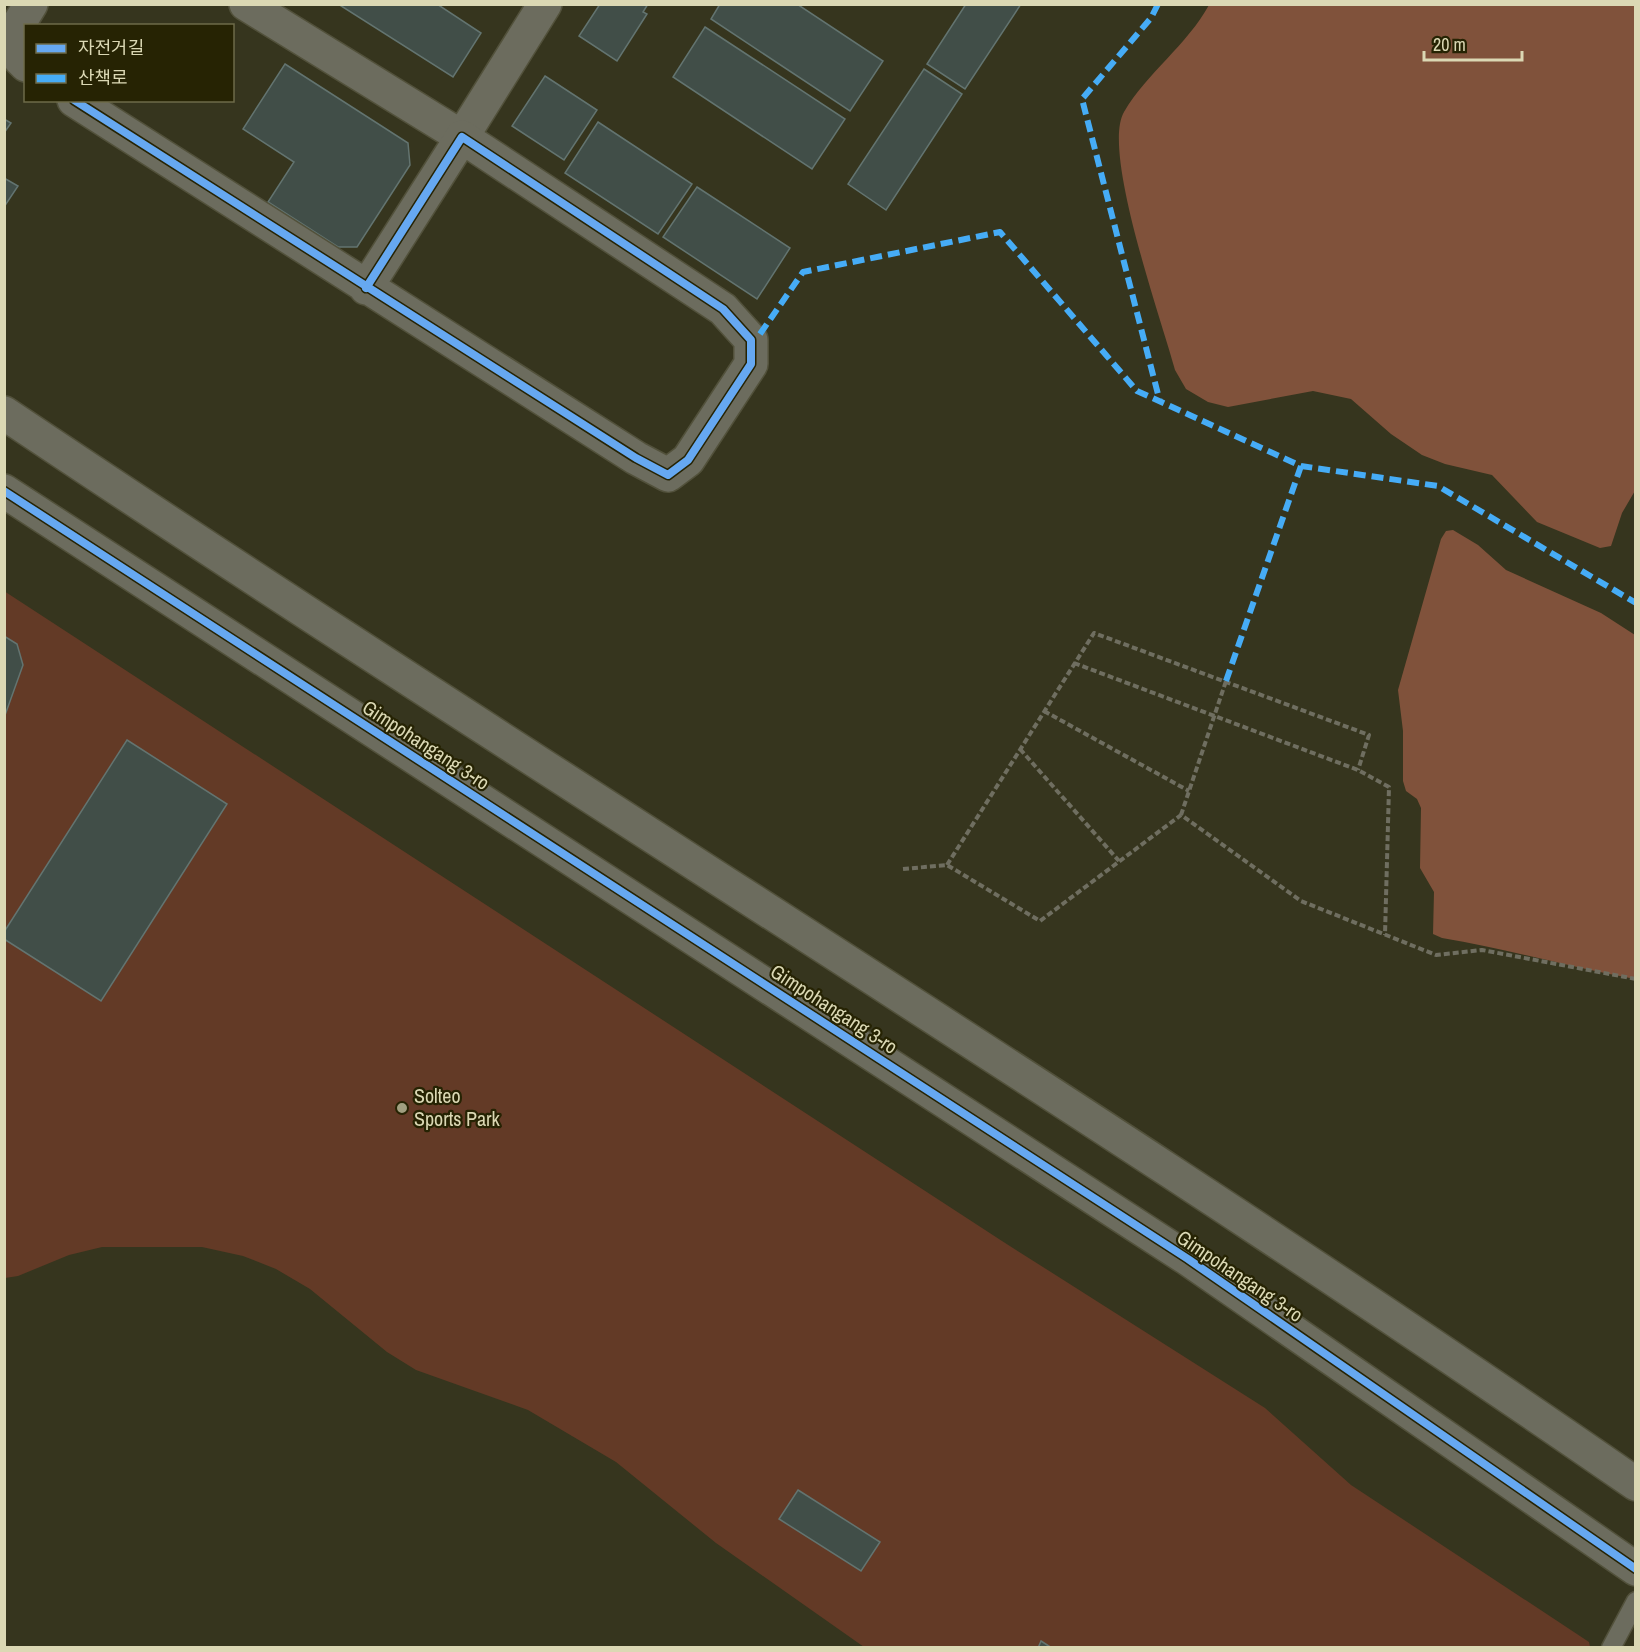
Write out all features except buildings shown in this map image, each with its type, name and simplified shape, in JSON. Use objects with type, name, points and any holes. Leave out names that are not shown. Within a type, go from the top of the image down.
[{"type":"street","points":[[24,63],[20,59],[12,35],[31,4]]},
{"type":"street","points":[[77,102],[636,458],[668,475],[688,460],[751,364],[752,340],[723,309],[462,137],[246,4]]},
{"type":"street","points":[[366,288],[545,4]]},
{"type":"street","points":[[4,413],[259,584],[1194,1186],[1433,1344],[1635,1484]]},
{"type":"street","name":"Gimpohangang 3-ro","points":[[4,491],[1188,1259],[1635,1569]]},
{"type":"lane","points":[[1611,1647],[1635,1601]]},
{"type":"path","points":[[947,865],[1094,633],[1369,735],[1358,770]]},
{"type":"path","points":[[1074,663],[1358,770],[1389,787],[1385,935]]},
{"type":"path","points":[[903,869],[947,865],[1040,921],[1181,815],[1226,681]]},
{"type":"path","points":[[1044,711],[1189,791]]},
{"type":"path","points":[[1020,749],[1119,861]]},
{"type":"path","points":[[1181,815],[1301,901],[1436,955],[1482,950],[1635,979]]},
{"type":"shaded area","points":[[1209,5],[1635,5],[1636,489],[1622,513],[1611,546],[1600,548],[1537,522],[1492,475],[1445,464],[1422,455],[1391,434],[1351,399],[1313,391],[1228,407],[1208,402],[1186,389],[1175,370],[1136,237],[1120,162],[1119,132],[1124,112],[1133,98],[1190,33]]},
{"type":"shaded area","points":[[1453,530],[1478,545],[1506,570],[1601,613],[1635,635],[1635,979],[1442,938],[1433,934],[1434,892],[1420,868],[1421,808],[1417,799],[1406,791],[1403,781],[1403,731],[1398,690],[1441,539],[1446,531]]},
{"type":"shaded area","name":"Solteo Sports Park","points":[[4,591],[1002,1241],[1265,1408],[1351,1485],[1589,1642],[1590,1647],[864,1647],[716,1543],[616,1462],[528,1410],[416,1370],[387,1352],[310,1289],[276,1269],[243,1256],[202,1247],[102,1247],[69,1255],[18,1276],[5,1278]]},
{"type":"marked path","points":[[1158,4],[1151,18],[1082,99],[1160,402]]},
{"type":"marked path","points":[[760,334],[803,272],[1000,232],[1137,391],[1301,466],[1438,486],[1636,603]]},
{"type":"marked path","points":[[1226,681],[1301,466]]},
{"type":"cycle path","points":[[77,102],[367,287]]},
{"type":"cycle path","points":[[462,137],[723,309],[751,340],[751,364],[688,460],[668,475],[636,458],[367,287],[462,137]]},
{"type":"cycle path","points":[[4,491],[1188,1259],[1636,1569]]},
{"type":"place","name":"Solteo Sports Park","points":[[402,1108]]}]
